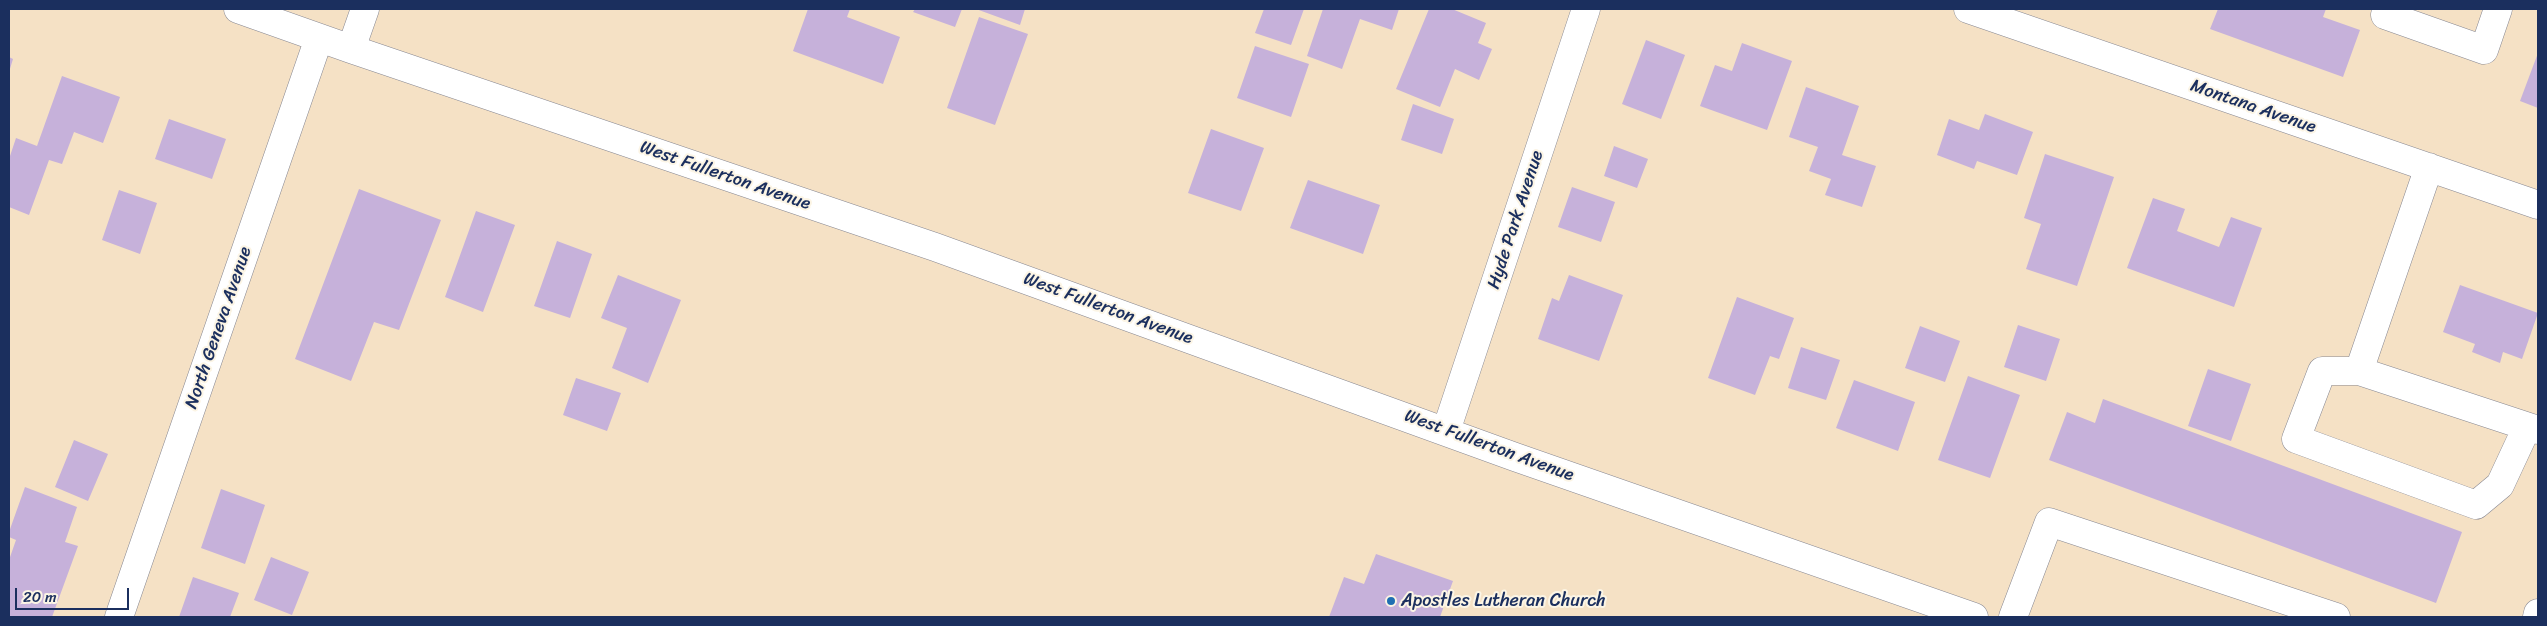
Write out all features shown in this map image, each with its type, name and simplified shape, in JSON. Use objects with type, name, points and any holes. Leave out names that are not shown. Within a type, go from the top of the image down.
[{"type":"street","name":"West Fullerton Avenue","points":[[238,9],[935,247],[1446,431],[1974,617]]},
{"type":"street","points":[[351,49],[365,9]]},
{"type":"street","name":"Hyde Park Avenue","points":[[1446,431],[1586,9]]},
{"type":"street","name":"Montana Avenue","points":[[1968,9],[2538,205]]},
{"type":"street","points":[[2387,9],[2385,15],[2484,50],[2498,9]]},
{"type":"street","name":"North Geneva Avenue","points":[[119,617],[320,38]]},
{"type":"street","points":[[2359,371],[2429,167]]},
{"type":"street","points":[[2322,371],[2359,371],[2533,429],[2500,485],[2476,505],[2296,440],[2322,371]]},
{"type":"street","points":[[2013,617],[2049,522],[2336,617]]},
{"type":"street","points":[[2537,617],[2538,613]]},
{"type":"building","points":[[808,9],[850,9],[847,17],[900,37],[883,84],[793,51]]},
{"type":"building","points":[[915,9],[962,9],[955,27],[913,12]]},
{"type":"building","points":[[976,9],[1025,9],[1020,25]]},
{"type":"building","points":[[1264,9],[1304,9],[1291,45],[1255,33]]},
{"type":"building","points":[[1323,9],[1399,9],[1392,30],[1360,19],[1342,69],[1307,56]]},
{"type":"building","points":[[1429,9],[1452,9],[1486,23],[1478,43],[1492,49],[1479,80],[1455,69],[1440,107],[1396,89]]},
{"type":"building","points":[[2218,9],[2326,9],[2323,17],[2360,30],[2343,77],[2210,29]]},
{"type":"building","points":[[979,17],[1028,34],[995,125],[947,108]]},
{"type":"building","points":[[1646,40],[1685,55],[1661,119],[1622,104]]},
{"type":"building","points":[[1742,43],[1792,61],[1767,130],[1700,106],[1715,65],[1732,71]]},
{"type":"building","points":[[1255,46],[1309,64],[1291,117],[1237,98]]},
{"type":"building","points":[[2538,53],[2538,108],[2520,101]]},
{"type":"building","points":[[9,57],[13,59],[9,72]]},
{"type":"building","points":[[62,76],[120,97],[103,143],[74,132],[62,164],[49,160],[29,215],[9,207],[9,159],[16,138],[37,146]]},
{"type":"building","points":[[1806,87],[1859,106],[1842,155],[1876,166],[1862,207],[1825,195],[1831,179],[1809,171],[1818,147],[1789,137]]},
{"type":"building","points":[[1413,104],[1454,119],[1442,154],[1401,140]]},
{"type":"building","points":[[1985,114],[2033,132],[2017,175],[1977,161],[1974,169],[1937,155],[1949,119],[1979,130]]},
{"type":"building","points":[[169,119],[226,139],[212,179],[155,159]]},
{"type":"building","points":[[1211,129],[1264,148],[1241,211],[1188,193]]},
{"type":"building","points":[[1614,146],[1648,159],[1637,188],[1604,176]]},
{"type":"building","points":[[2045,154],[2114,177],[2077,286],[2026,269],[2041,224],[2024,218]]},
{"type":"building","points":[[1308,180],[1380,205],[1363,254],[1290,228]]},
{"type":"building","points":[[1572,187],[1615,202],[1601,242],[1558,227]]},
{"type":"building","points":[[359,189],[441,220],[399,330],[374,322],[351,381],[295,359]]},
{"type":"building","points":[[119,190],[157,203],[140,254],[102,240]]},
{"type":"building","points":[[2153,198],[2185,209],[2177,231],[2219,247],[2231,217],[2262,228],[2234,307],[2127,268]]},
{"type":"building","points":[[476,211],[515,225],[483,312],[445,297]]},
{"type":"building","points":[[557,241],[592,254],[570,318],[534,306]]},
{"type":"building","points":[[618,275],[681,300],[648,383],[612,368],[627,328],[601,318]]},
{"type":"building","points":[[1569,275],[1623,295],[1599,361],[1538,339],[1552,298],[1559,301]]},
{"type":"building","points":[[2460,285],[2538,313],[2522,359],[2503,352],[2500,363],[2472,352],[2475,344],[2443,332]]},
{"type":"building","points":[[1737,297],[1794,318],[1779,359],[1770,356],[1755,395],[1708,378]]},
{"type":"building","points":[[2018,325],[2060,339],[2046,381],[2004,367]]},
{"type":"building","points":[[1920,326],[1960,341],[1945,382],[1905,368]]},
{"type":"building","points":[[1801,347],[1840,360],[1826,400],[1788,388]]},
{"type":"building","points":[[2208,369],[2251,384],[2231,441],[2188,426]]},
{"type":"building","points":[[1968,376],[2020,395],[1990,478],[1938,460]]},
{"type":"building","points":[[576,378],[621,393],[607,431],[563,415]]},
{"type":"building","points":[[1854,380],[1915,402],[1898,451],[1836,428]]},
{"type":"building","points":[[2103,399],[2462,532],[2436,603],[2049,460],[2067,412],[2095,423]]},
{"type":"building","points":[[74,440],[108,454],[88,501],[55,487]]},
{"type":"building","points":[[25,487],[77,507],[65,542],[78,546],[52,617],[9,617],[9,560],[16,540],[9,537],[9,532]]},
{"type":"building","points":[[221,489],[265,505],[245,564],[201,548]]},
{"type":"building","name":"Apostles Lutheran Church","points":[[1376,554],[1453,581],[1440,617],[1329,617],[1344,577],[1364,584]]},
{"type":"building","points":[[271,557],[309,572],[292,615],[254,600]]},
{"type":"building","points":[[193,577],[239,593],[230,617],[179,617]]},
{"type":"place","name":"Apostles Lutheran Church","points":[[1391,601]]}]
